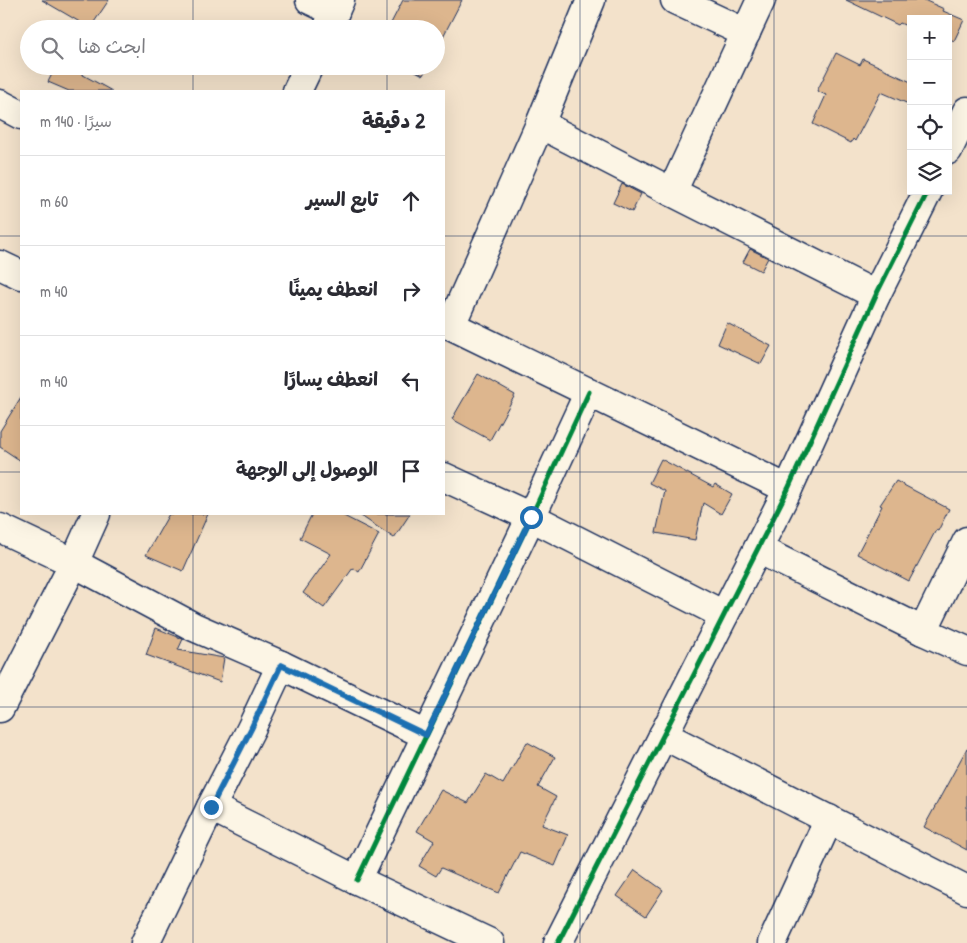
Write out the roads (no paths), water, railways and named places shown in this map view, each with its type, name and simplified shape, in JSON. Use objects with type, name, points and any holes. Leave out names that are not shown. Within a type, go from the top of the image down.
[{"type":"street","points":[[310,0],[334,14]]},
{"type":"street","points":[[591,0],[540,124],[447,323],[788,490]]},
{"type":"street","points":[[675,0],[746,33]]},
{"type":"street","points":[[672,192],[761,0]]},
{"type":"street","points":[[297,90],[305,75]]},
{"type":"street","points":[[0,104],[20,114]]},
{"type":"street","points":[[952,142],[967,110]]},
{"type":"street","points":[[540,124],[876,295]]},
{"type":"street","points":[[952,152],[967,159]]},
{"type":"street","points":[[558,943],[788,490],[876,295],[926,195]]},
{"type":"street","points":[[0,265],[20,275]]},
{"type":"street","points":[[357,880],[589,392]]},
{"type":"street","points":[[445,477],[531,517],[724,615]]},
{"type":"street","points":[[0,708],[74,563],[96,515]]},
{"type":"street","points":[[0,528],[74,563],[194,627],[281,665],[426,735]]},
{"type":"street","points":[[923,631],[967,541]]},
{"type":"street","points":[[758,549],[967,651]]},
{"type":"street","points":[[145,943],[281,665]]},
{"type":"street","points":[[663,735],[967,890]]},
{"type":"street","points":[[211,807],[357,880],[490,943]]},
{"type":"street","points":[[772,943],[829,819]]}]
